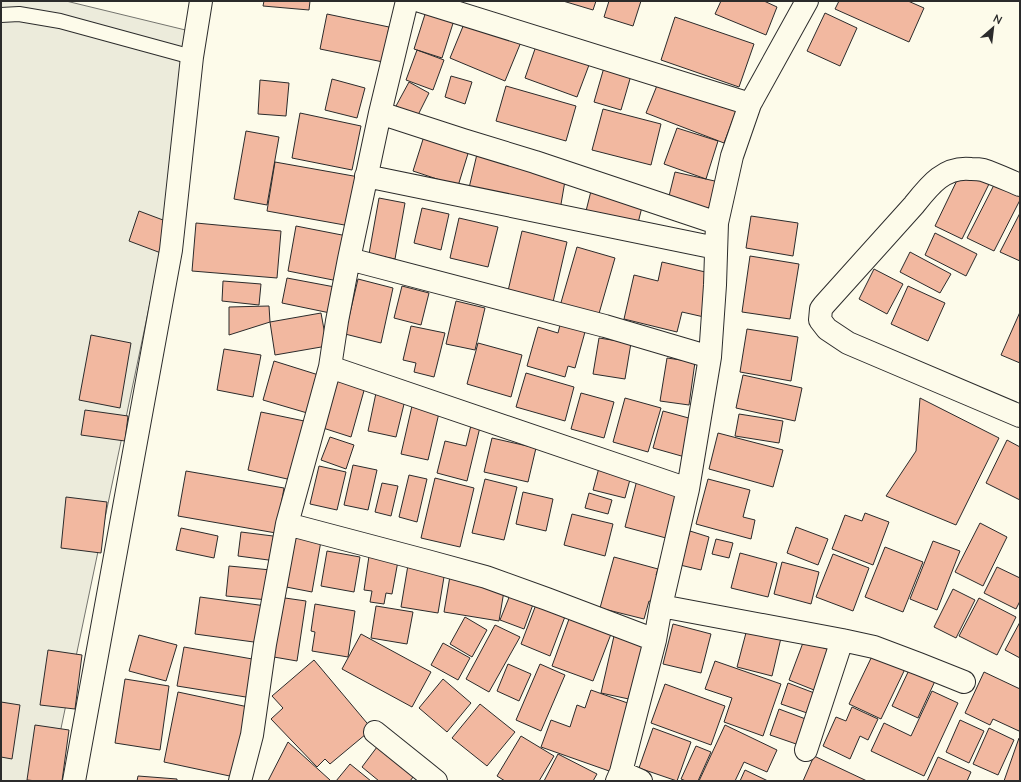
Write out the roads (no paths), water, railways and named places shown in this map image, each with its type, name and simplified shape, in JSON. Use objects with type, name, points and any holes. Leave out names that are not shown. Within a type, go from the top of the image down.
[{"type":"street","points":[[74,781],[171,250],[192,57],[201,1]]},
{"type":"street","points":[[240,781],[252,736],[265,644],[287,524],[330,367],[337,321],[366,176],[407,1]]},
{"type":"street","points":[[420,1],[750,104]]},
{"type":"street","points":[[641,781],[619,776],[655,640],[661,606],[688,489],[710,357],[718,223],[732,156],[750,104],[806,1]]},
{"type":"street","points":[[380,113],[535,162],[718,223]]},
{"type":"street","points":[[1020,185],[982,170],[967,168],[954,170],[938,178],[824,305],[821,309],[820,320],[827,329],[848,343],[1020,416]]},
{"type":"street","points":[[366,176],[716,248]]},
{"type":"street","points":[[349,259],[605,326],[710,357]]},
{"type":"street","points":[[330,367],[688,489]]},
{"type":"street","points":[[287,524],[427,560],[486,577],[547,598],[655,640]]},
{"type":"street","points":[[661,606],[874,647],[964,682]]},
{"type":"street","points":[[806,750],[842,640]]},
{"type":"street","points":[[375,732],[436,781]]},
{"type":"lane","points":[[1,15],[19,14],[60,21],[192,57]]}]
